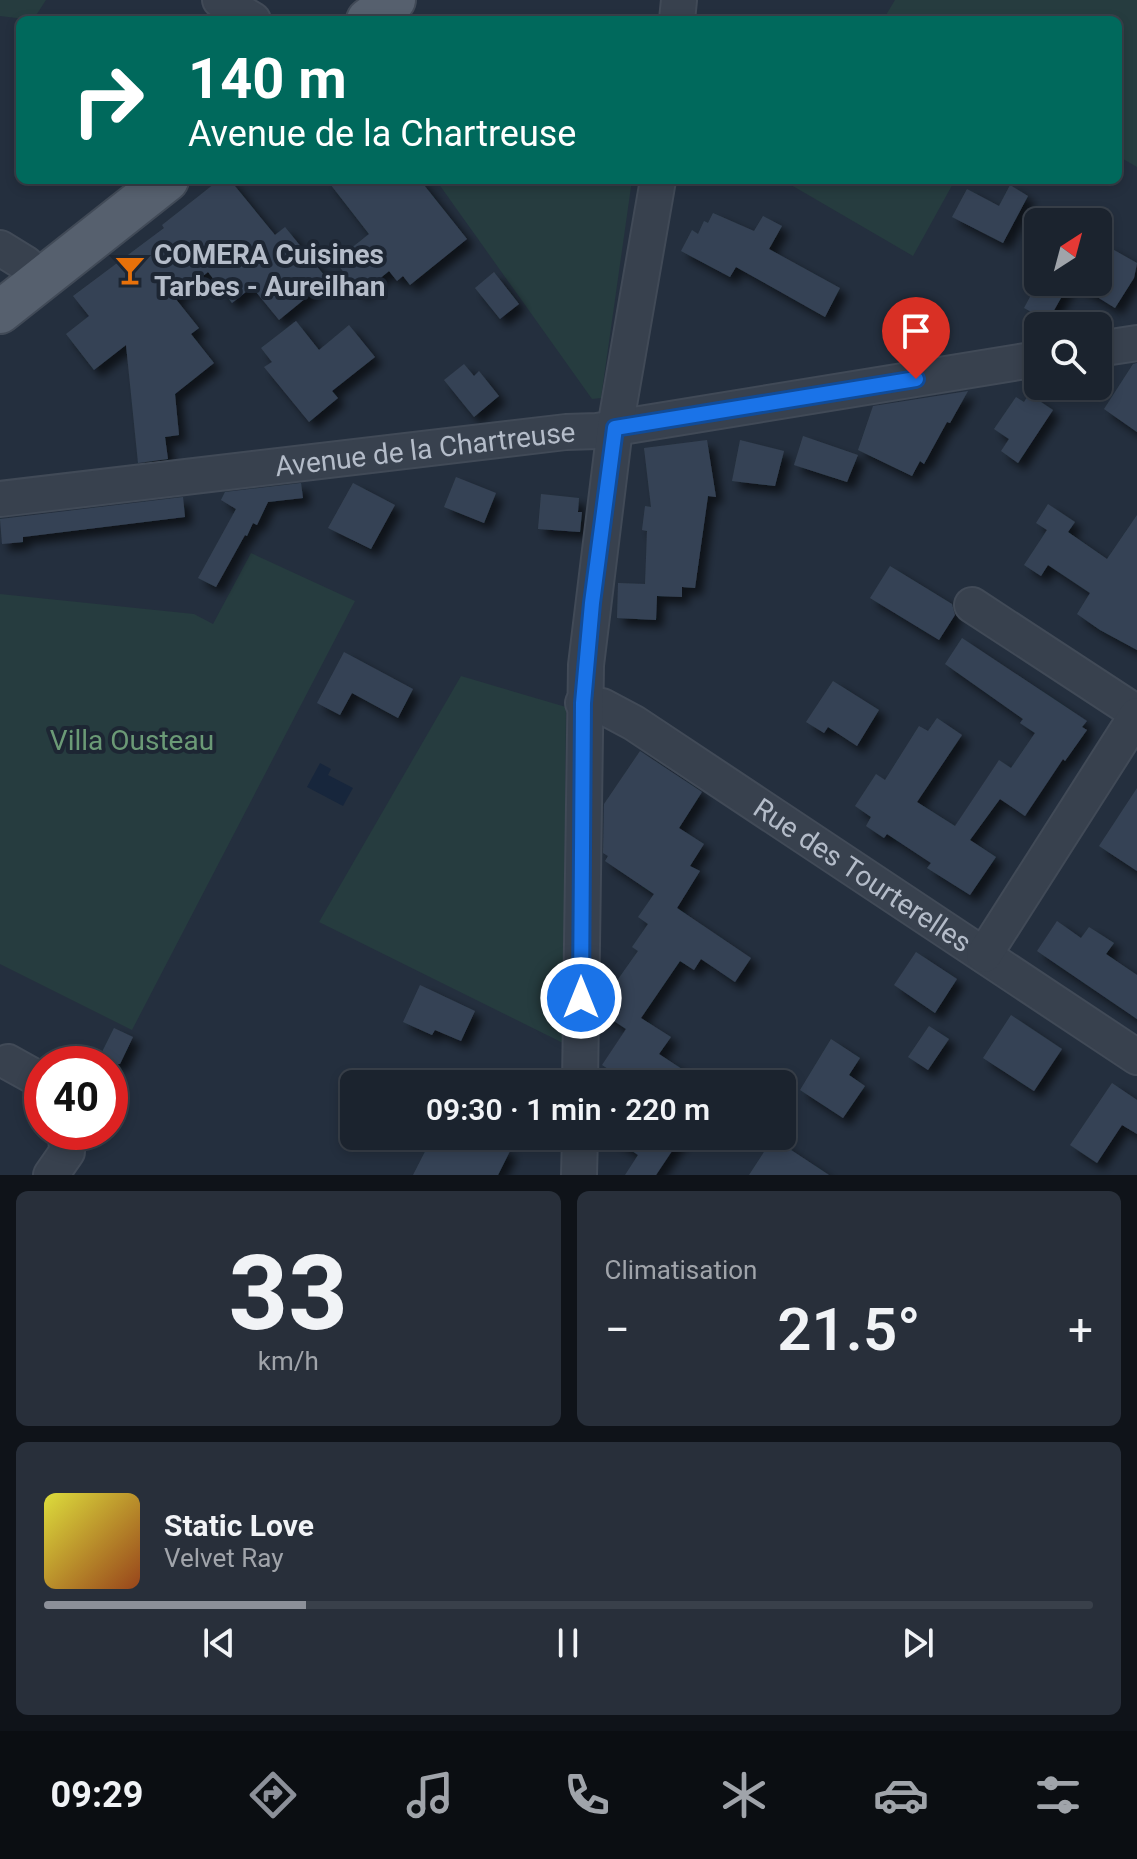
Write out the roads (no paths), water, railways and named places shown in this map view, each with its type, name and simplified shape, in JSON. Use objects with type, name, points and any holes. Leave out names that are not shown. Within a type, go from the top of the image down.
[{"type":"main road","points":[[373,16],[394,0]]},
{"type":"main road","points":[[0,312],[162,184]]},
{"type":"street","points":[[220,0],[246,16]]},
{"type":"street","points":[[580,1070],[583,703],[592,603],[615,428],[657,184]]},
{"type":"street","points":[[0,248],[26,264],[39,280]]},
{"type":"street","points":[[1112,347],[1137,343]]},
{"type":"street","name":"Avenue de la Chartreuse","points":[[0,499],[615,428],[1024,361]]},
{"type":"street","points":[[972,605],[1137,714],[984,955]]},
{"type":"street","name":"Rue des Tourterelles","points":[[583,703],[602,706],[634,723],[1137,1057]]},
{"type":"street","points":[[8,1062],[24,1071]]},
{"type":"street","points":[[51,1175],[67,1150]]},
{"type":"street","points":[[579,1175],[580,1150]]},
{"type":"water","points":[[320,763],[331,769],[328,775],[353,788],[343,806],[307,787]]},
{"type":"place","name":"COMERA Cuisines Tarbes - Aureilhan","points":[[130,270]]},
{"type":"park label","name":"Villa Ousteau","points":[[132,740]]}]
